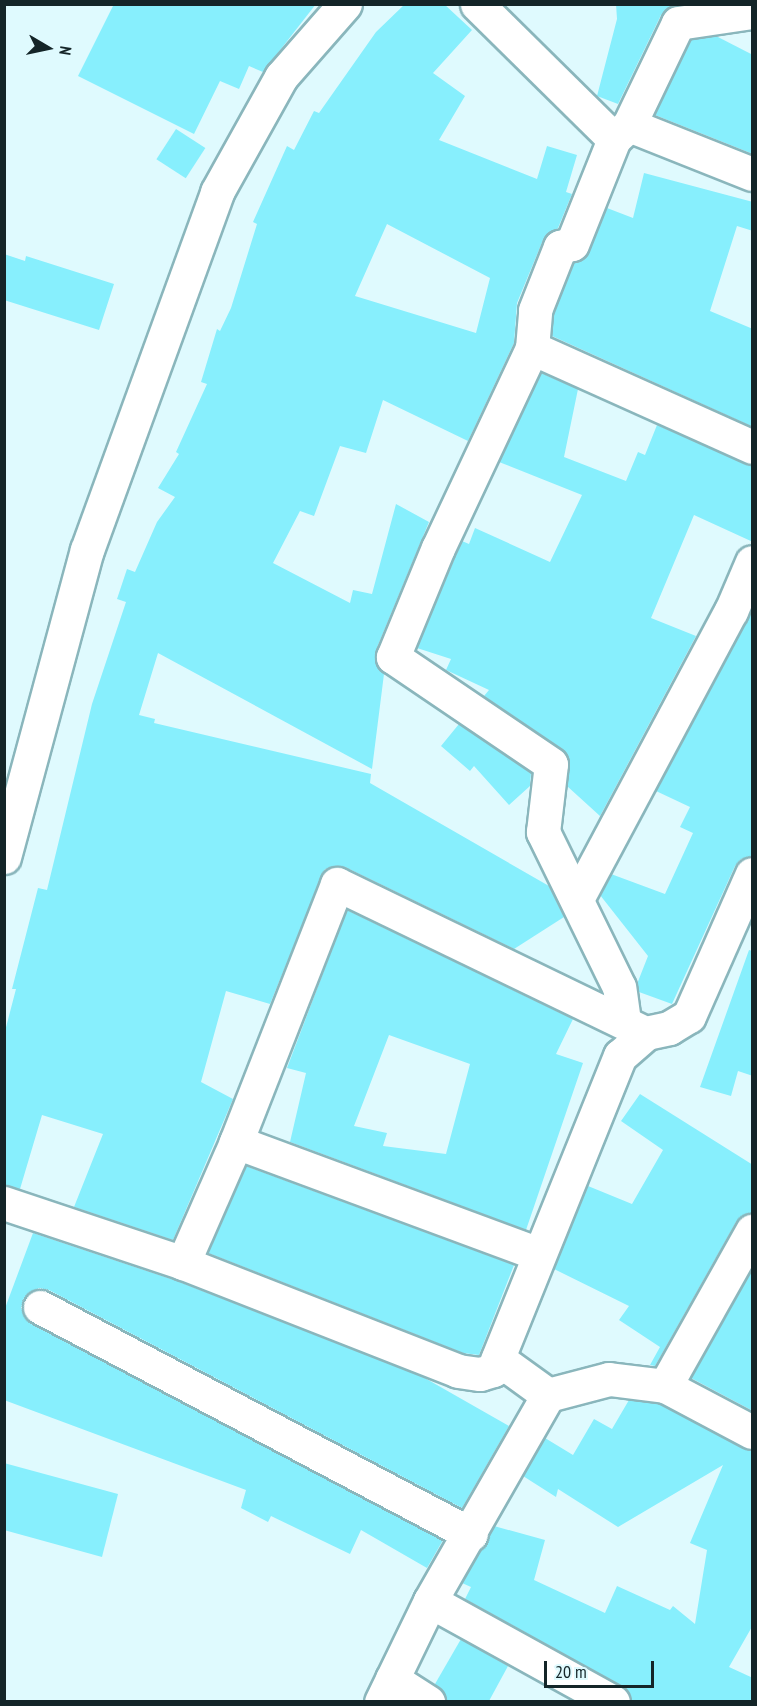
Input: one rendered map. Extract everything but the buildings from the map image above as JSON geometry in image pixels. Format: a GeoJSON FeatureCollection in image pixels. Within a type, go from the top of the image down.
{"type":"FeatureCollection","features":[{"type":"Feature","properties":{"kind":"street"},"geometry":{"type":"LineString","coordinates":[[4,857],[10,824],[87,550],[217,192],[281,77],[345,4]]}},
{"type":"Feature","properties":{"kind":"street"},"geometry":{"type":"LineString","coordinates":[[477,4],[621,132],[753,174]]}},
{"type":"Feature","properties":{"kind":"street"},"geometry":{"type":"LineString","coordinates":[[4,1203],[183,1263],[458,1371],[480,1374],[493,1370],[538,1254],[620,1056],[635,1027],[620,987],[578,897],[543,832],[550,764],[393,657],[438,548],[532,348],[535,310],[560,247],[573,244],[621,132],[678,23],[752,9]]}},
{"type":"Feature","properties":{"kind":"street"},"geometry":{"type":"LineString","coordinates":[[532,348],[753,447]]}},
{"type":"Feature","properties":{"kind":"street"},"geometry":{"type":"LineString","coordinates":[[578,897],[731,611],[753,562]]}},
{"type":"Feature","properties":{"kind":"street"},"geometry":{"type":"LineString","coordinates":[[183,1263],[236,1142],[337,884],[635,1027],[669,1028],[689,1016],[753,874]]}},
{"type":"Feature","properties":{"kind":"street"},"geometry":{"type":"LineString","coordinates":[[236,1142],[538,1254]]}},
{"type":"Feature","properties":{"kind":"street"},"geometry":{"type":"LineString","coordinates":[[665,1386],[753,1231]]}},
{"type":"Feature","properties":{"kind":"street"},"geometry":{"type":"LineString","coordinates":[[40,1307],[471,1534]]}},
{"type":"Feature","properties":{"kind":"street"},"geometry":{"type":"LineString","coordinates":[[498,1359],[548,1395]]}},
{"type":"Feature","properties":{"kind":"street"},"geometry":{"type":"LineString","coordinates":[[428,1701],[386,1690],[430,1601],[471,1534],[548,1395],[609,1379],[665,1386],[753,1432]]}},
{"type":"Feature","properties":{"kind":"street"},"geometry":{"type":"LineString","coordinates":[[430,1601],[613,1701]]}}]}
